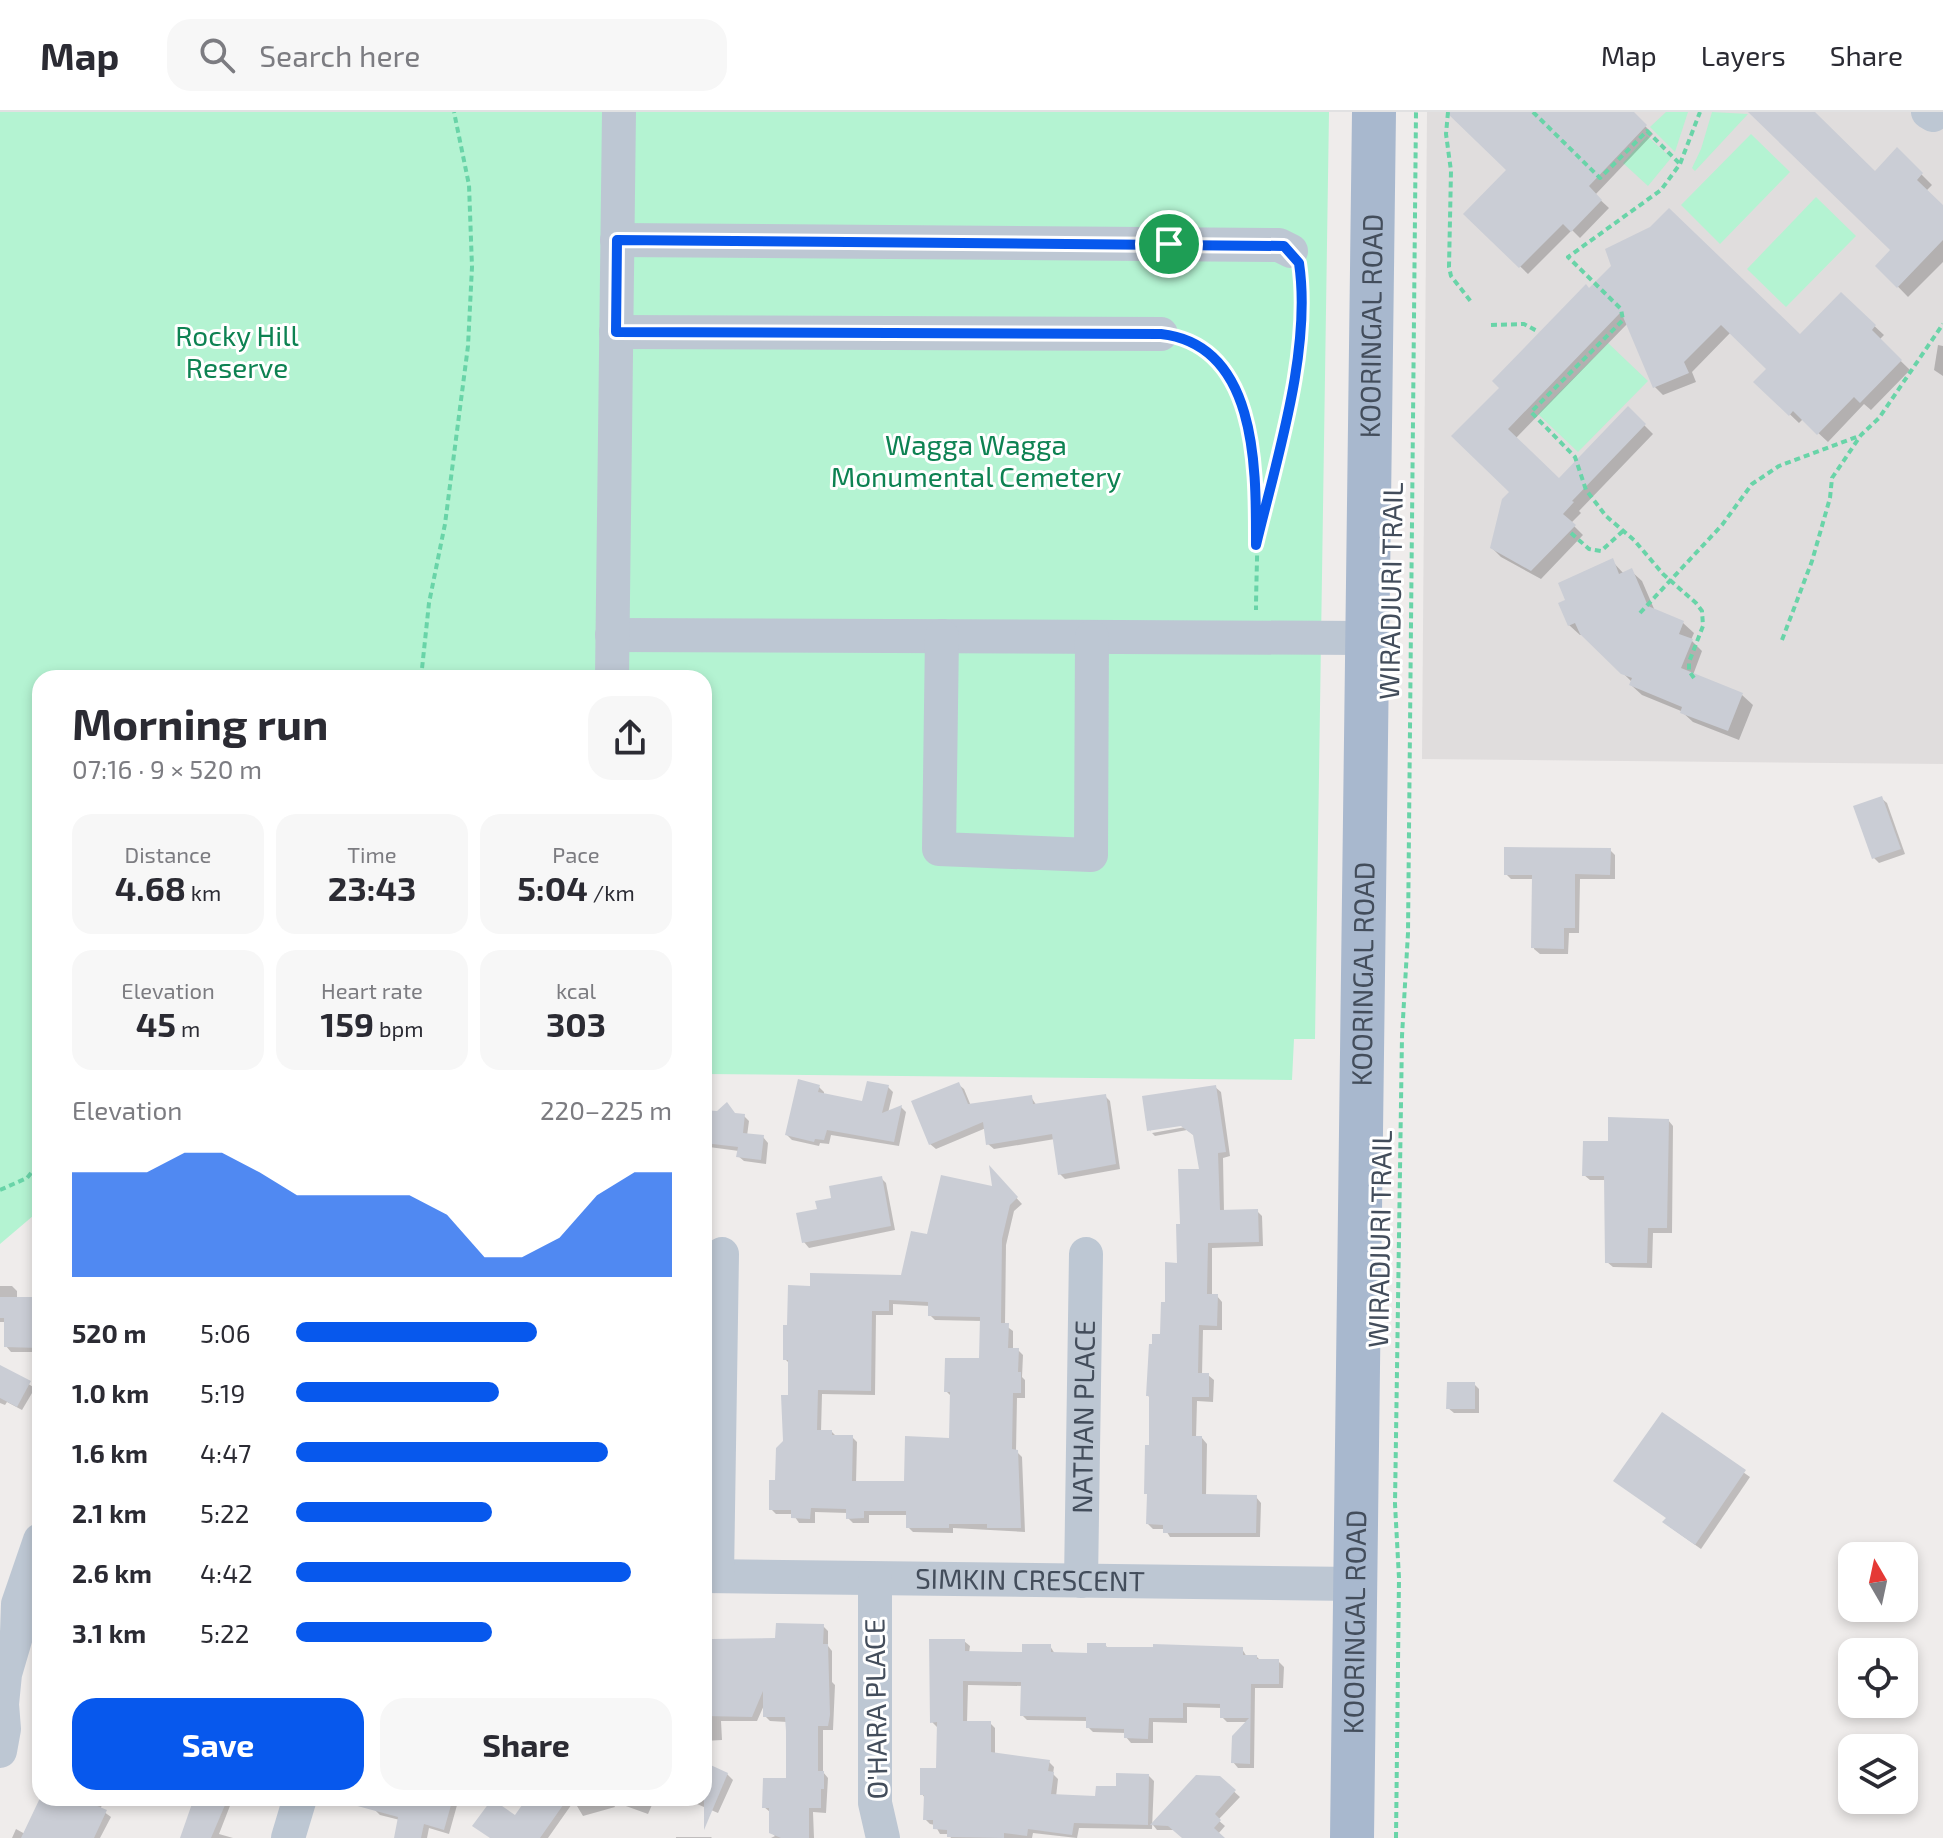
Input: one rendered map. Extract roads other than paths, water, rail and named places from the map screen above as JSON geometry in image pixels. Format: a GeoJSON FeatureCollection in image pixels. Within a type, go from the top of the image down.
{"type":"FeatureCollection","features":[{"type":"Feature","properties":{"kind":"main road","name":"KOORINGAL ROAD"},"geometry":{"type":"LineString","coordinates":[[1352,1838],[1374,112]]}},
{"type":"Feature","properties":{"kind":"street"},"geometry":{"type":"LineString","coordinates":[[612,670],[619,112]]}},
{"type":"Feature","properties":{"kind":"street"},"geometry":{"type":"LineString","coordinates":[[617,240],[1279,245],[1291,251]]}},
{"type":"Feature","properties":{"kind":"street"},"geometry":{"type":"LineString","coordinates":[[616,332],[1161,334]]}},
{"type":"Feature","properties":{"kind":"street"},"geometry":{"type":"LineString","coordinates":[[612,635],[1366,638]]}},
{"type":"Feature","properties":{"kind":"street"},"geometry":{"type":"LineString","coordinates":[[942,636],[939,849],[1091,855],[1092,637]]}},
{"type":"Feature","properties":{"kind":"street"},"geometry":{"type":"LineString","coordinates":[[712,1522],[722,1254]]}},
{"type":"Feature","properties":{"kind":"street","name":"NATHAN PLACE"},"geometry":{"type":"LineString","coordinates":[[1081,1581],[1086,1254]]}},
{"type":"Feature","properties":{"kind":"street"},"geometry":{"type":"LineString","coordinates":[[0,1751],[4,1729],[3,1685],[17,1633],[9,1614],[32,1559]]}},
{"type":"Feature","properties":{"kind":"street","name":"SIMKIN CRESCENT"},"geometry":{"type":"LineString","coordinates":[[712,1576],[1356,1584]]}},
{"type":"Feature","properties":{"kind":"street","name":"O'HARA PLACE"},"geometry":{"type":"LineString","coordinates":[[875,1579],[875,1803],[883,1838]]}},
{"type":"Feature","properties":{"kind":"street"},"geometry":{"type":"LineString","coordinates":[[288,1838],[298,1806]]}},
{"type":"Feature","properties":{"kind":"park label","name":"Rocky Hill Reserve"},"geometry":{"type":"Point","coordinates":[237,352]}},
{"type":"Feature","properties":{"kind":"park label","name":"Wagga Wagga Monumental Cemetery"},"geometry":{"type":"Point","coordinates":[976,461]}}]}
